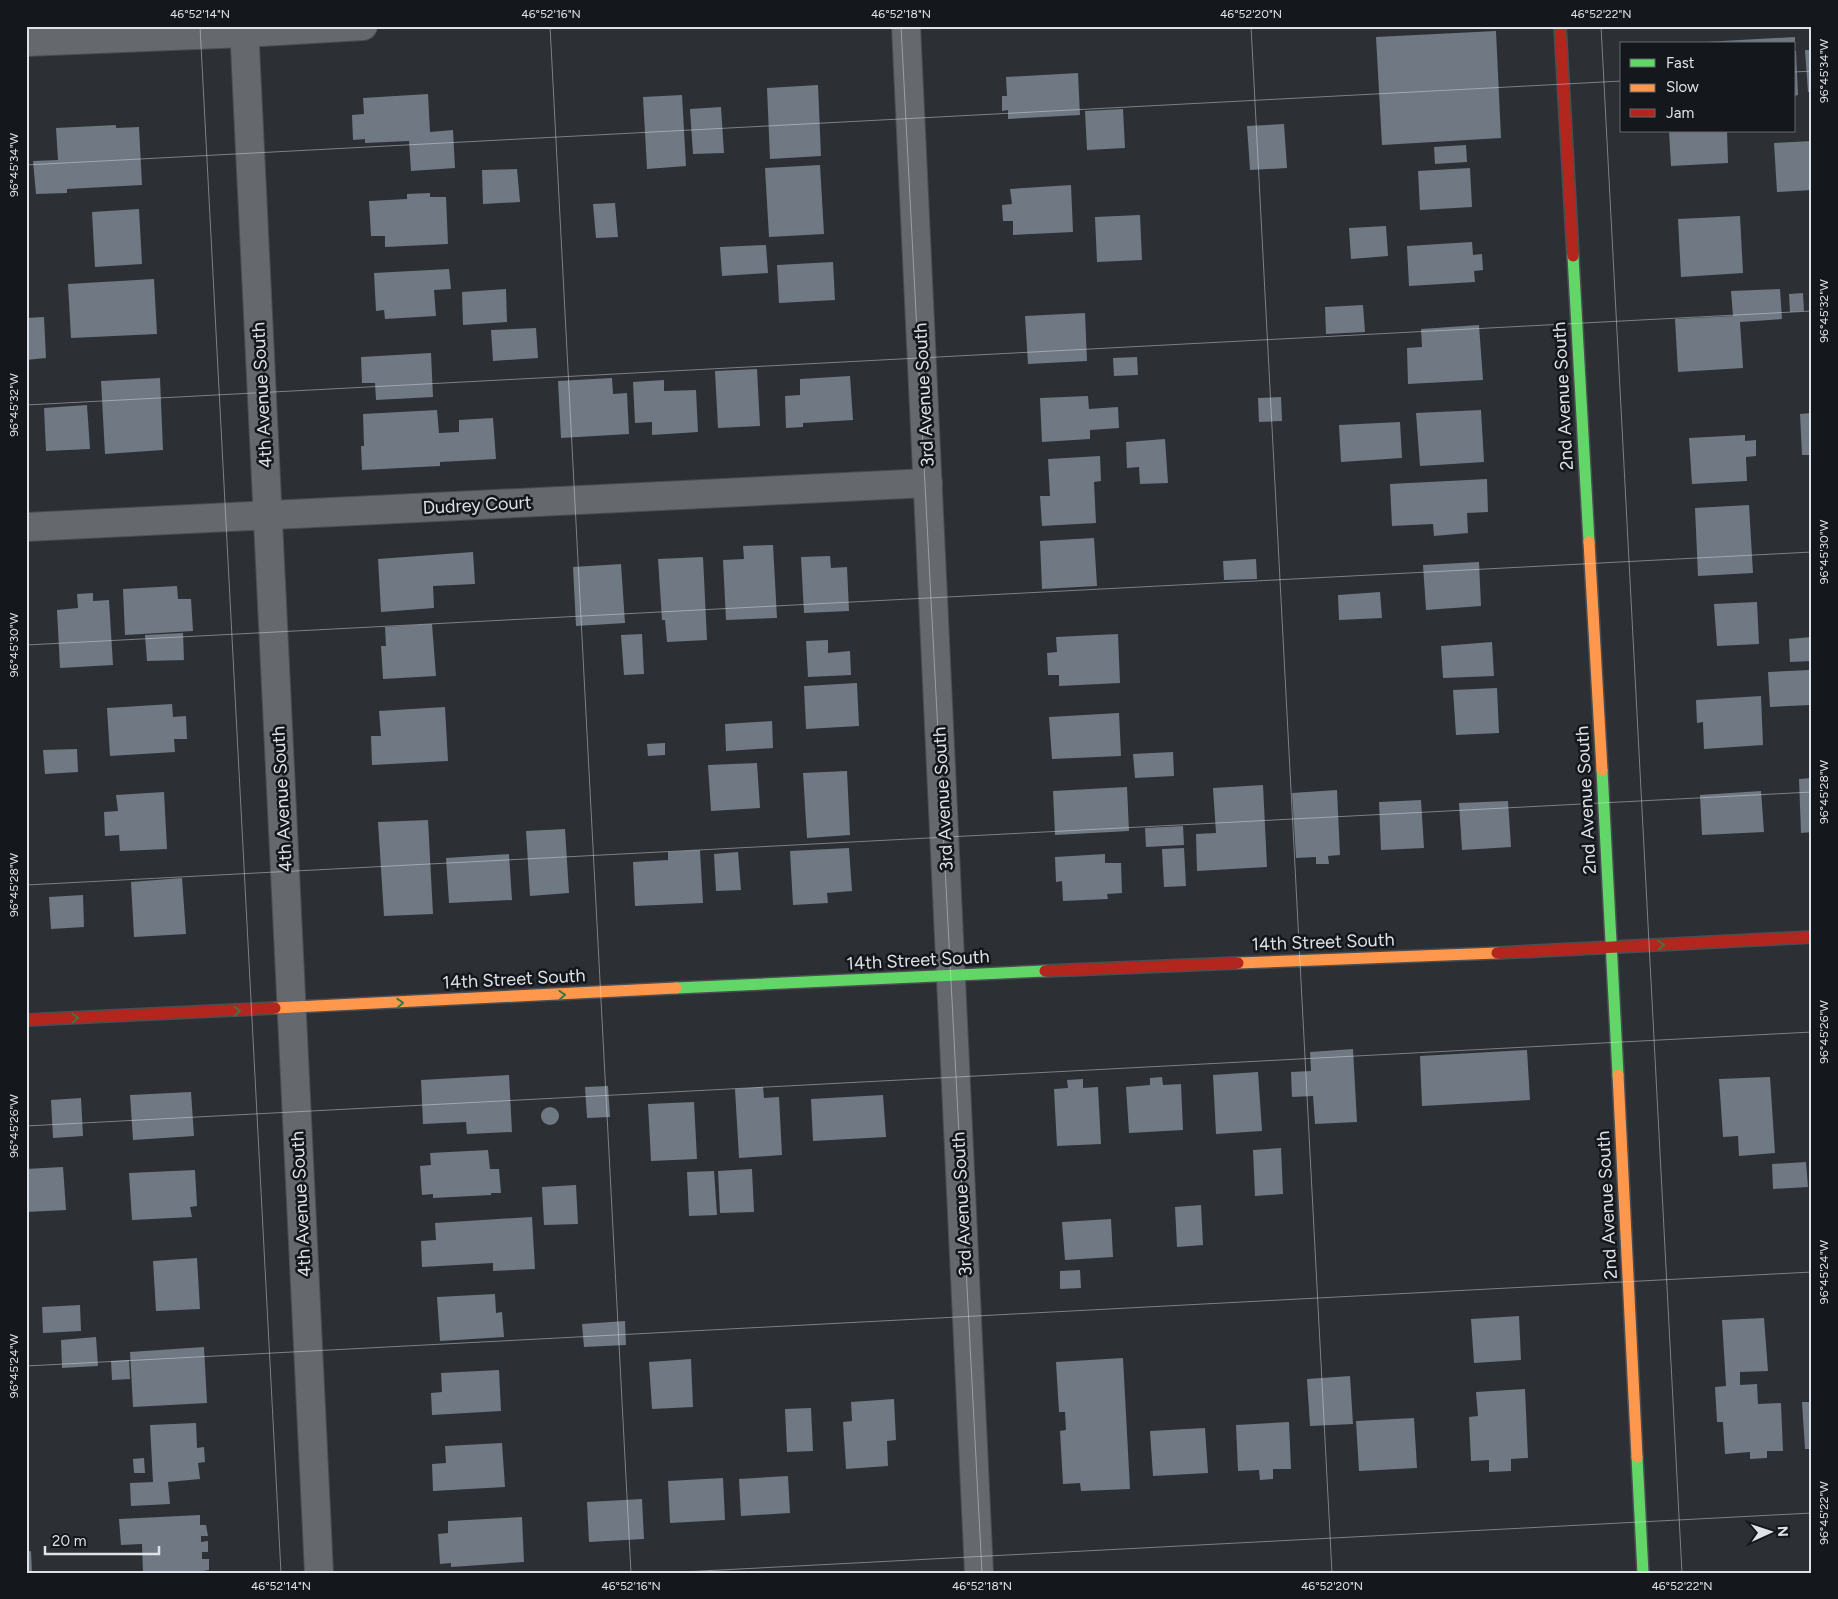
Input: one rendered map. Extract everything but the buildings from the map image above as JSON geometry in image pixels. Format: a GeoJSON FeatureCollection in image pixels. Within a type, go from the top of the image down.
{"type":"FeatureCollection","features":[{"type":"Feature","properties":{"kind":"street"},"geometry":{"type":"LineString","coordinates":[[26,42],[244,30],[363,26]]}},
{"type":"Feature","properties":{"kind":"street","name":"3rd Avenue South"},"geometry":{"type":"LineString","coordinates":[[906,26],[980,1573]]}},
{"type":"Feature","properties":{"kind":"street","name":"2nd Avenue South"},"geometry":{"type":"LineString","coordinates":[[1560,26],[1612,948],[1643,1573]]}},
{"type":"Feature","properties":{"kind":"street","name":"4th Avenue South"},"geometry":{"type":"LineString","coordinates":[[244,30],[319,1573]]}},
{"type":"Feature","properties":{"kind":"street","name":"Dudrey Court"},"geometry":{"type":"LineString","coordinates":[[26,527],[928,483]]}},
{"type":"Feature","properties":{"kind":"street","name":"14th Street South"},"geometry":{"type":"LineString","coordinates":[[26,1020],[951,975],[1812,938]]}},
{"type":"Feature","properties":{"kind":"traffic: fast"},"geometry":{"type":"LineString","coordinates":[[1573,256],[1589,542]]}},
{"type":"Feature","properties":{"kind":"traffic: fast"},"geometry":{"type":"LineString","coordinates":[[1602,770],[1618,1075]]}},
{"type":"Feature","properties":{"kind":"traffic: fast"},"geometry":{"type":"LineString","coordinates":[[676,988],[1045,971]]}},
{"type":"Feature","properties":{"kind":"traffic: fast"},"geometry":{"type":"LineString","coordinates":[[1637,1457],[1643,1573]]}},
{"type":"Feature","properties":{"kind":"traffic: slow"},"geometry":{"type":"LineString","coordinates":[[1589,542],[1602,770]]}},
{"type":"Feature","properties":{"kind":"traffic: slow"},"geometry":{"type":"LineString","coordinates":[[1238,963],[1497,953]]}},
{"type":"Feature","properties":{"kind":"traffic: slow"},"geometry":{"type":"LineString","coordinates":[[275,1008],[676,988]]}},
{"type":"Feature","properties":{"kind":"traffic: slow"},"geometry":{"type":"LineString","coordinates":[[1618,1075],[1637,1457]]}},
{"type":"Feature","properties":{"kind":"traffic: jam"},"geometry":{"type":"LineString","coordinates":[[1560,26],[1573,256]]}},
{"type":"Feature","properties":{"kind":"traffic: jam"},"geometry":{"type":"LineString","coordinates":[[1497,953],[1812,937]]}},
{"type":"Feature","properties":{"kind":"traffic: jam"},"geometry":{"type":"LineString","coordinates":[[1045,971],[1238,963]]}},
{"type":"Feature","properties":{"kind":"traffic: jam"},"geometry":{"type":"LineString","coordinates":[[26,1020],[275,1008]]}}]}
